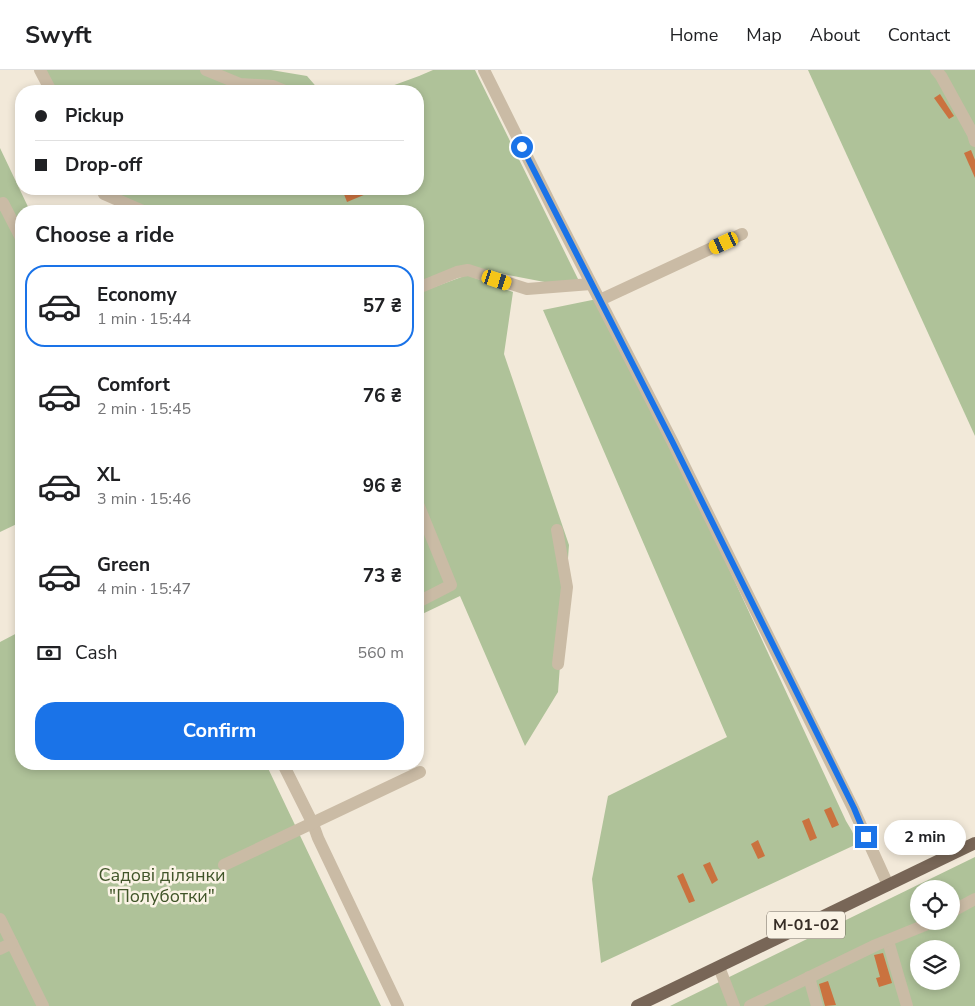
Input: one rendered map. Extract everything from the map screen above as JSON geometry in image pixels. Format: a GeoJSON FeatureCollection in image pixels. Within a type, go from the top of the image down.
{"type":"FeatureCollection","features":[{"type":"Feature","properties":{"kind":"main road","name":"М-01-02"},"geometry":{"type":"LineString","coordinates":[[637,1006],[975,843]]}},
{"type":"Feature","properties":{"kind":"street"},"geometry":{"type":"LineString","coordinates":[[40,70],[48,85]]}},
{"type":"Feature","properties":{"kind":"street"},"geometry":{"type":"LineString","coordinates":[[206,70],[240,84],[256,85]]}},
{"type":"Feature","properties":{"kind":"street"},"geometry":{"type":"LineString","coordinates":[[484,70],[672,441],[854,808],[888,885]]}},
{"type":"Feature","properties":{"kind":"street"},"geometry":{"type":"LineString","coordinates":[[936,70],[974,136]]}},
{"type":"Feature","properties":{"kind":"street"},"geometry":{"type":"LineString","coordinates":[[106,195],[129,205]]}},
{"type":"Feature","properties":{"kind":"street"},"geometry":{"type":"LineString","coordinates":[[0,205],[4,203],[15,226]]}},
{"type":"Feature","properties":{"kind":"street"},"geometry":{"type":"LineString","coordinates":[[600,300],[742,234]]}},
{"type":"Feature","properties":{"kind":"street"},"geometry":{"type":"LineString","coordinates":[[424,286],[457,272],[468,270],[526,289],[591,284]]}},
{"type":"Feature","properties":{"kind":"street"},"geometry":{"type":"LineString","coordinates":[[424,519],[451,585],[424,599]]}},
{"type":"Feature","properties":{"kind":"street"},"geometry":{"type":"LineString","coordinates":[[557,530],[567,587],[558,664]]}},
{"type":"Feature","properties":{"kind":"street"},"geometry":{"type":"LineString","coordinates":[[286,770],[398,1006]]}},
{"type":"Feature","properties":{"kind":"street"},"geometry":{"type":"LineString","coordinates":[[224,865],[420,772]]}},
{"type":"Feature","properties":{"kind":"street"},"geometry":{"type":"LineString","coordinates":[[960,907],[975,899]]}},
{"type":"Feature","properties":{"kind":"street"},"geometry":{"type":"LineString","coordinates":[[0,919],[43,1006]]}},
{"type":"Feature","properties":{"kind":"street"},"geometry":{"type":"LineString","coordinates":[[750,1006],[914,930]]}},
{"type":"Feature","properties":{"kind":"street"},"geometry":{"type":"LineString","coordinates":[[888,941],[907,1006]]}},
{"type":"Feature","properties":{"kind":"street"},"geometry":{"type":"LineString","coordinates":[[0,949],[12,943]]}},
{"type":"Feature","properties":{"kind":"street"},"geometry":{"type":"LineString","coordinates":[[719,966],[734,1006]]}},
{"type":"Feature","properties":{"kind":"street"},"geometry":{"type":"LineString","coordinates":[[809,978],[817,1006]]}},
{"type":"Feature","properties":{"kind":"green space"},"geometry":{"type":"Polygon","coordinates":[[[42,70],[271,70],[307,76],[315,85],[50,85],[42,70]]]}},
{"type":"Feature","properties":{"kind":"green space"},"geometry":{"type":"Polygon","coordinates":[[[433,70],[475,70],[579,281],[555,284],[467,267],[424,283],[424,205],[117,205],[112,197],[116,195],[424,195],[424,85],[394,85],[433,70]]]}},
{"type":"Feature","properties":{"kind":"green space"},"geometry":{"type":"Polygon","coordinates":[[[808,70],[975,70],[975,436],[808,70]]]}},
{"type":"Feature","properties":{"kind":"green space"},"geometry":{"type":"Polygon","coordinates":[[[0,148],[15,180],[15,195],[22,195],[27,205],[15,205],[15,525],[0,532],[0,148]]]}},
{"type":"Feature","properties":{"kind":"green space"},"geometry":{"type":"Polygon","coordinates":[[[467,275],[513,292],[504,354],[569,545],[558,692],[525,746],[460,596],[424,613],[424,291],[467,275]]]}},
{"type":"Feature","properties":{"kind":"green space"},"geometry":{"type":"Polygon","coordinates":[[[597,299],[660,420],[857,844],[601,963],[592,879],[608,796],[727,737],[543,310],[597,299]]]}},
{"type":"Feature","properties":{"kind":"green space","name":"Садові ділянки \"Полуботки\""},"geometry":{"type":"Polygon","coordinates":[[[15,634],[15,770],[269,770],[381,1006],[0,1006],[0,642],[15,634]]]}},
{"type":"Feature","properties":{"kind":"green space"},"geometry":{"type":"Polygon","coordinates":[[[975,857],[975,1006],[670,1006],[910,889],[910,930],[960,930],[960,880],[928,880],[975,857]]]}},
{"type":"Feature","properties":{"kind":"building"},"geometry":{"type":"Polygon","coordinates":[[[940,94],[954,116],[949,119],[934,98],[940,94]]]}},
{"type":"Feature","properties":{"kind":"building"},"geometry":{"type":"Polygon","coordinates":[[[971,150],[975,160],[975,178],[964,153],[971,150]]]}},
{"type":"Feature","properties":{"kind":"building"},"geometry":{"type":"Polygon","coordinates":[[[344,195],[364,195],[347,202],[344,195]]]}},
{"type":"Feature","properties":{"kind":"building"},"geometry":{"type":"Polygon","coordinates":[[[831,807],[839,825],[832,828],[824,810],[831,807]]]}},
{"type":"Feature","properties":{"kind":"building"},"geometry":{"type":"Polygon","coordinates":[[[809,818],[817,838],[810,841],[802,821],[809,818]]]}},
{"type":"Feature","properties":{"kind":"building"},"geometry":{"type":"Polygon","coordinates":[[[758,840],[765,856],[758,859],[751,844],[758,840]]]}},
{"type":"Feature","properties":{"kind":"building"},"geometry":{"type":"Polygon","coordinates":[[[710,862],[718,880],[712,884],[703,865],[710,862]]]}},
{"type":"Feature","properties":{"kind":"building"},"geometry":{"type":"Polygon","coordinates":[[[683,873],[695,901],[689,903],[677,876],[683,873]]]}},
{"type":"Feature","properties":{"kind":"building"},"geometry":{"type":"Polygon","coordinates":[[[883,953],[892,983],[879,987],[876,978],[880,977],[874,955],[883,953]]]}},
{"type":"Feature","properties":{"kind":"building"},"geometry":{"type":"Polygon","coordinates":[[[828,981],[836,1005],[825,1006],[819,984],[828,981]]]}},
{"type":"Feature","properties":{"kind":"route"},"geometry":{"type":"LineString","coordinates":[[522,147],[672,441],[854,808],[866,837]]}}]}
